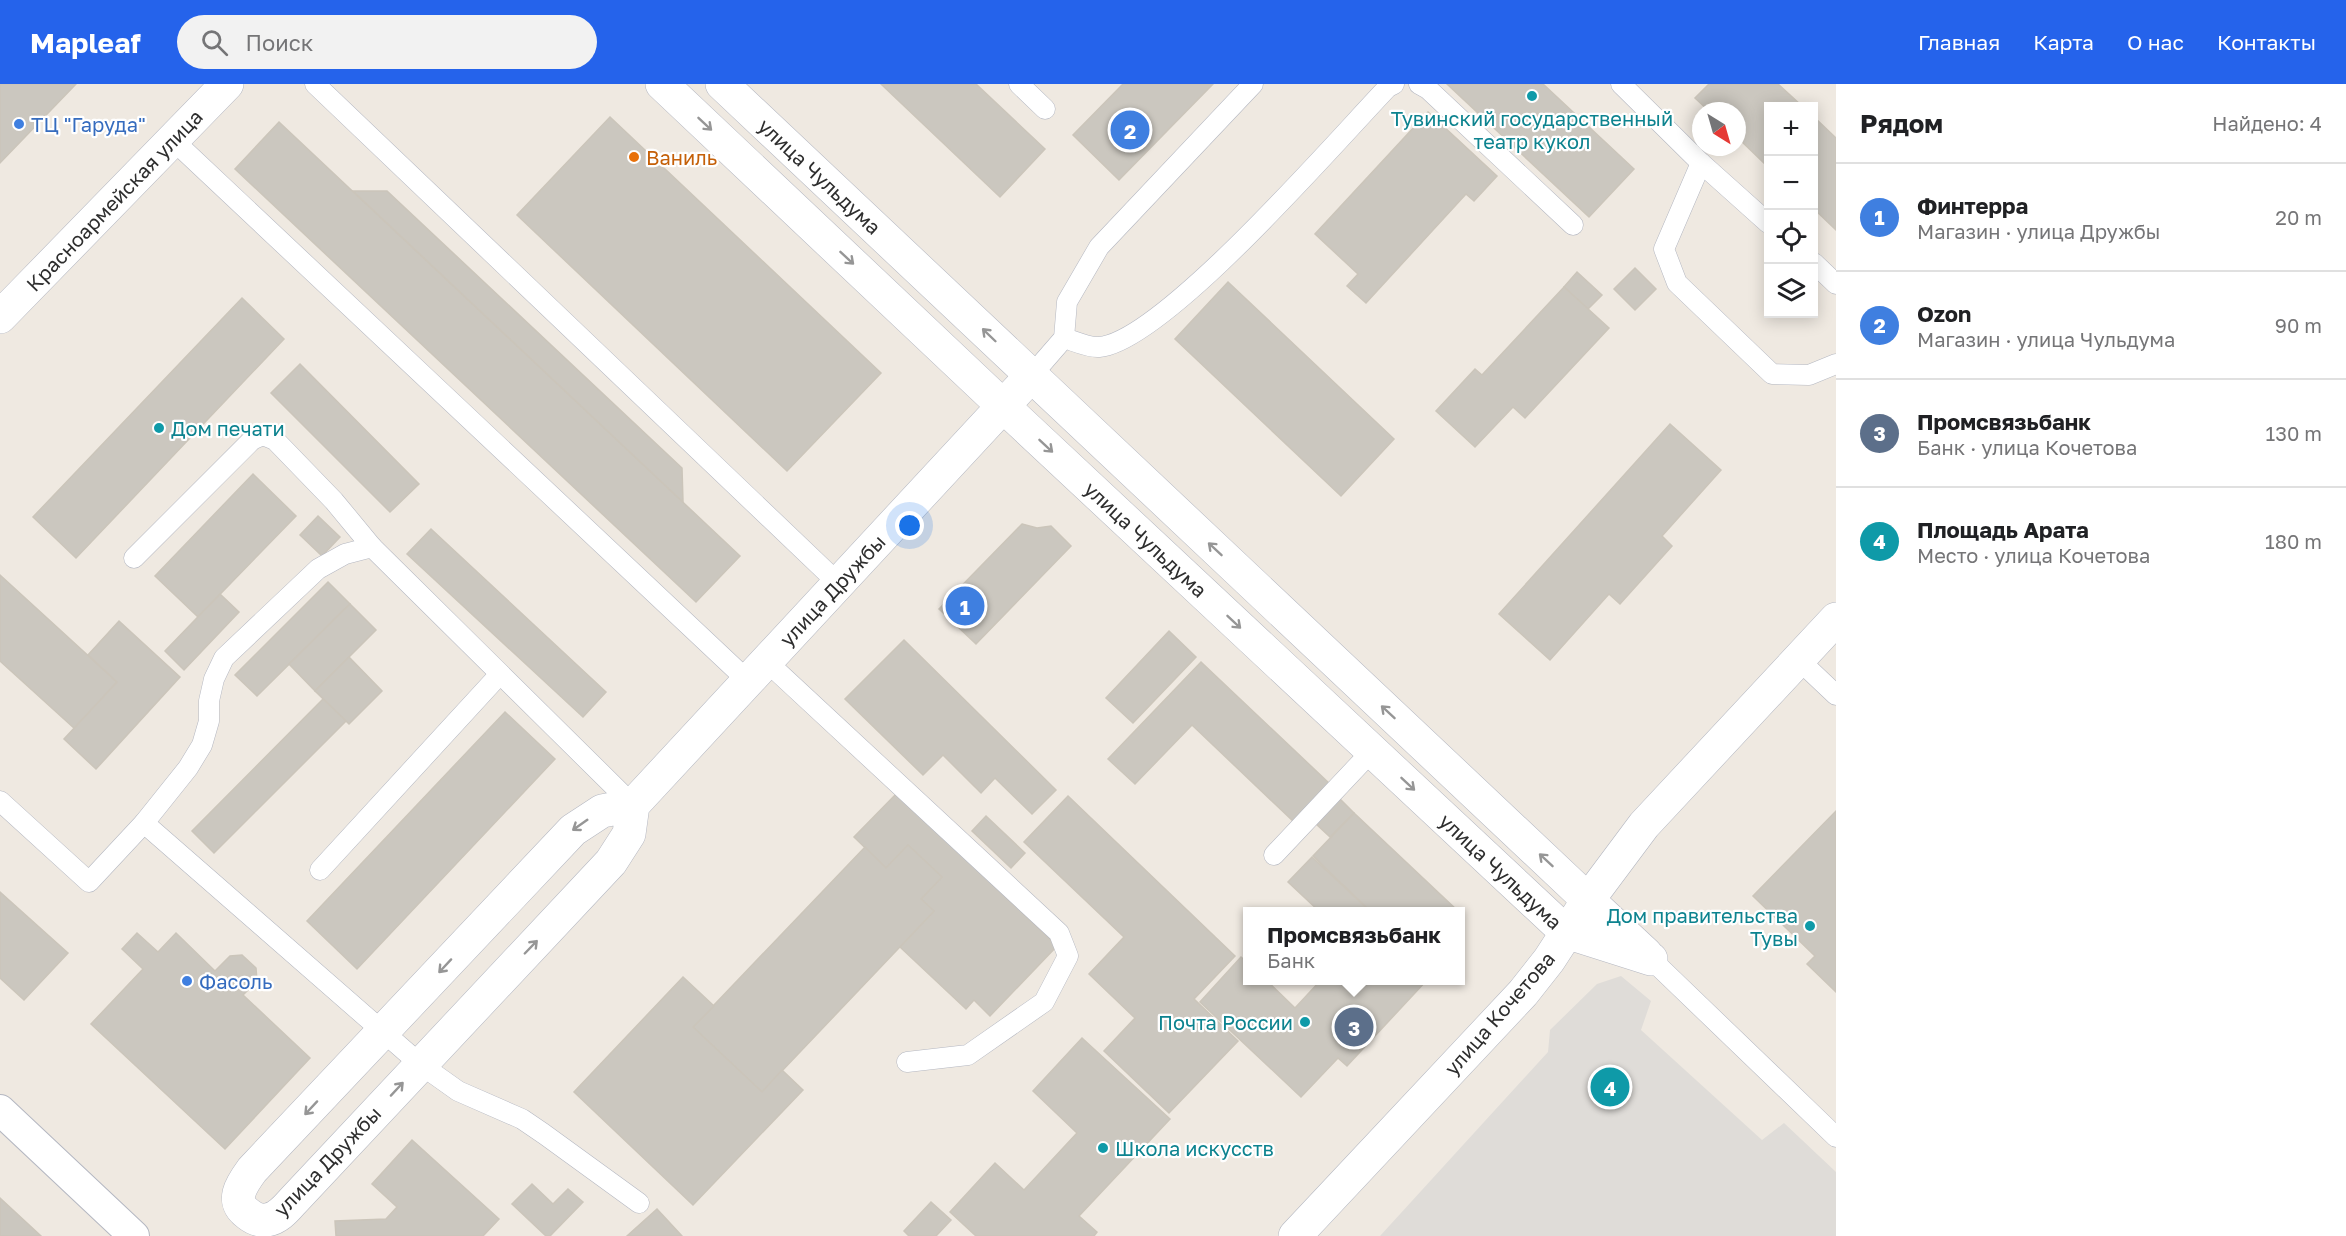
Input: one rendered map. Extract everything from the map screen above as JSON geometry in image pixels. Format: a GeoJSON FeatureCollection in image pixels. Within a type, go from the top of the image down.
{"type":"FeatureCollection","features":[{"type":"Feature","properties":{"kind":"main road","name":"Красноармейская улица"},"geometry":{"type":"LineString","coordinates":[[0,316],[227,84]]}},
{"type":"Feature","properties":{"kind":"main road","name":"улица Чульдума"},"geometry":{"type":"LineString","coordinates":[[662,84],[1566,932],[1651,959]]}},
{"type":"Feature","properties":{"kind":"main road","name":"улица Чульдума"},"geometry":{"type":"LineString","coordinates":[[722,84],[1651,959]]}},
{"type":"Feature","properties":{"kind":"main road","name":"улица Дружбы"},"geometry":{"type":"LineString","coordinates":[[633,805],[602,811],[573,830],[252,1170],[239,1191],[238,1198],[242,1209],[259,1220],[279,1215],[611,862],[629,834],[633,805],[1031,376]]}},
{"type":"Feature","properties":{"kind":"main road","name":"улица Кочетова"},"geometry":{"type":"LineString","coordinates":[[1295,1236],[1523,993],[1549,960],[1588,900],[1644,825],[1836,619]]}},
{"type":"Feature","properties":{"kind":"street"},"geometry":{"type":"LineString","coordinates":[[0,1110],[134,1236]]}},
{"type":"Feature","properties":{"kind":"lane"},"geometry":{"type":"LineString","coordinates":[[315,84],[838,584]]}},
{"type":"Feature","properties":{"kind":"lane"},"geometry":{"type":"LineString","coordinates":[[1019,84],[1045,109]]}},
{"type":"Feature","properties":{"kind":"lane"},"geometry":{"type":"LineString","coordinates":[[1031,376],[1064,338],[1067,302],[1099,247],[1253,84]]}},
{"type":"Feature","properties":{"kind":"lane"},"geometry":{"type":"LineString","coordinates":[[1064,338],[1098,347],[1121,340],[1166,312],[1251,233],[1388,87],[1394,84]]}},
{"type":"Feature","properties":{"kind":"lane"},"geometry":{"type":"LineString","coordinates":[[1419,84],[1428,88],[1573,225]]}},
{"type":"Feature","properties":{"kind":"lane"},"geometry":{"type":"LineString","coordinates":[[1621,84],[1701,163],[1764,219]]}},
{"type":"Feature","properties":{"kind":"lane"},"geometry":{"type":"LineString","coordinates":[[173,140],[757,671],[1059,933],[1068,956],[1044,1002],[968,1056],[907,1062]]}},
{"type":"Feature","properties":{"kind":"lane"},"geometry":{"type":"LineString","coordinates":[[1701,163],[1664,249],[1677,284],[1773,374],[1809,375],[1836,364]]}},
{"type":"Feature","properties":{"kind":"lane"},"geometry":{"type":"LineString","coordinates":[[1815,264],[1836,284]]}},
{"type":"Feature","properties":{"kind":"lane"},"geometry":{"type":"LineString","coordinates":[[134,558],[252,440],[263,435],[275,440],[333,501],[372,547],[633,805]]}},
{"type":"Feature","properties":{"kind":"lane"},"geometry":{"type":"LineString","coordinates":[[0,801],[89,882],[144,823],[188,768],[202,745],[209,721],[209,701],[214,679],[224,658],[318,569],[345,555],[372,547]]}},
{"type":"Feature","properties":{"kind":"lane"},"geometry":{"type":"LineString","coordinates":[[1798,660],[1836,695]]}},
{"type":"Feature","properties":{"kind":"lane"},"geometry":{"type":"LineString","coordinates":[[320,870],[500,674]]}},
{"type":"Feature","properties":{"kind":"lane"},"geometry":{"type":"LineString","coordinates":[[1274,855],[1372,751]]}},
{"type":"Feature","properties":{"kind":"lane"},"geometry":{"type":"LineString","coordinates":[[144,823],[420,1064],[458,1091],[494,1106],[537,1129],[639,1203]]}},
{"type":"Feature","properties":{"kind":"lane","name":"улица Чульдума"},"geometry":{"type":"LineString","coordinates":[[1651,959],[1836,1137]]}},
{"type":"Feature","properties":{"kind":"shaded area"},"geometry":{"type":"Polygon","coordinates":[[[1621,976],[1651,1001],[1641,1030],[1762,1140],[1784,1123],[1836,1172],[1836,1236],[1380,1236],[1548,1052],[1550,1030],[1597,984],[1621,976]]]}},
{"type":"Feature","properties":{"kind":"building","name":"ТЦ \"Гаруда\""},"geometry":{"type":"Polygon","coordinates":[[[0,84],[76,84],[0,163],[0,84]]]}},
{"type":"Feature","properties":{"kind":"building"},"geometry":{"type":"Polygon","coordinates":[[[881,84],[976,84],[1045,149],[1000,197],[881,84]]]}},
{"type":"Feature","properties":{"kind":"building"},"geometry":{"type":"Polygon","coordinates":[[[1123,84],[1213,84],[1119,180],[1073,135],[1123,84]]]}},
{"type":"Feature","properties":{"kind":"building"},"geometry":{"type":"Polygon","coordinates":[[[1447,84],[1543,84],[1634,169],[1589,217],[1447,84]]]}},
{"type":"Feature","properties":{"kind":"building"},"geometry":{"type":"Polygon","coordinates":[[[1709,84],[1778,84],[1798,102],[1764,102],[1764,163],[1746,146],[1746,102],[1699,102],[1695,98],[1709,84]]]}},
{"type":"Feature","properties":{"kind":"building"},"geometry":{"type":"Polygon","coordinates":[[[1428,112],[1497,176],[1474,201],[1466,194],[1366,303],[1347,286],[1358,274],[1315,234],[1428,112]]]}},
{"type":"Feature","properties":{"kind":"building"},"geometry":{"type":"Polygon","coordinates":[[[610,117],[881,373],[787,471],[517,215],[610,117]]]}},
{"type":"Feature","properties":{"kind":"building"},"geometry":{"type":"Polygon","coordinates":[[[1818,121],[1836,138],[1836,230],[1818,213],[1818,121]]]}},
{"type":"Feature","properties":{"kind":"building"},"geometry":{"type":"Polygon","coordinates":[[[279,122],[740,556],[696,602],[235,169],[279,122]]]}},
{"type":"Feature","properties":{"kind":"building"},"geometry":{"type":"Polygon","coordinates":[[[353,191],[387,191],[682,468],[683,502],[353,191]]]}},
{"type":"Feature","properties":{"kind":"building"},"geometry":{"type":"Polygon","coordinates":[[[1635,268],[1656,289],[1635,310],[1614,289],[1635,268]]]}},
{"type":"Feature","properties":{"kind":"building"},"geometry":{"type":"Polygon","coordinates":[[[1577,272],[1602,295],[1588,309],[1564,287],[1577,272]]]}},
{"type":"Feature","properties":{"kind":"building"},"geometry":{"type":"Polygon","coordinates":[[[1228,282],[1394,439],[1341,496],[1175,339],[1228,282]]]}},
{"type":"Feature","properties":{"kind":"building"},"geometry":{"type":"Polygon","coordinates":[[[1564,287],[1609,328],[1525,418],[1513,407],[1475,447],[1436,411],[1475,369],[1482,375],[1564,287]]]}},
{"type":"Feature","properties":{"kind":"building","name":"Дом печати"},"geometry":{"type":"Polygon","coordinates":[[[242,298],[284,339],[76,558],[33,517],[242,298]]]}},
{"type":"Feature","properties":{"kind":"building"},"geometry":{"type":"Polygon","coordinates":[[[300,364],[419,484],[390,512],[271,393],[300,364]]]}},
{"type":"Feature","properties":{"kind":"building"},"geometry":{"type":"Polygon","coordinates":[[[1670,424],[1721,470],[1662,536],[1672,546],[1620,604],[1609,594],[1550,660],[1499,614],[1670,424]]]}},
{"type":"Feature","properties":{"kind":"building"},"geometry":{"type":"Polygon","coordinates":[[[253,474],[296,516],[198,617],[155,576],[253,474]]]}},
{"type":"Feature","properties":{"kind":"building"},"geometry":{"type":"Polygon","coordinates":[[[318,516],[340,537],[322,556],[300,535],[318,516]]]}},
{"type":"Feature","properties":{"kind":"building"},"geometry":{"type":"Polygon","coordinates":[[[1022,524],[1037,528],[1051,526],[1071,546],[976,644],[939,609],[1022,524]]]}},
{"type":"Feature","properties":{"kind":"building"},"geometry":{"type":"Polygon","coordinates":[[[431,529],[606,692],[583,717],[407,554],[431,529]]]}},
{"type":"Feature","properties":{"kind":"building"},"geometry":{"type":"Polygon","coordinates":[[[0,575],[117,682],[75,729],[0,661],[0,575]]]}},
{"type":"Feature","properties":{"kind":"building"},"geometry":{"type":"Polygon","coordinates":[[[328,582],[350,604],[257,696],[235,675],[328,582]]]}},
{"type":"Feature","properties":{"kind":"building"},"geometry":{"type":"Polygon","coordinates":[[[220,594],[239,612],[184,670],[165,651],[220,594]]]}},
{"type":"Feature","properties":{"kind":"building"},"geometry":{"type":"Polygon","coordinates":[[[350,604],[376,630],[315,691],[289,664],[350,604]]]}},
{"type":"Feature","properties":{"kind":"building"},"geometry":{"type":"Polygon","coordinates":[[[119,621],[180,677],[96,769],[64,739],[117,682],[88,655],[119,621]]]}},
{"type":"Feature","properties":{"kind":"building"},"geometry":{"type":"Polygon","coordinates":[[[1169,631],[1196,657],[1133,723],[1106,698],[1169,631]]]}},
{"type":"Feature","properties":{"kind":"building"},"geometry":{"type":"Polygon","coordinates":[[[904,640],[1056,790],[1032,814],[995,778],[981,793],[943,755],[923,775],[845,699],[904,640]]]}},
{"type":"Feature","properties":{"kind":"building"},"geometry":{"type":"Polygon","coordinates":[[[349,657],[382,691],[349,724],[315,691],[349,657]]]}},
{"type":"Feature","properties":{"kind":"building"},"geometry":{"type":"Polygon","coordinates":[[[1201,662],[1331,785],[1295,823],[1192,725],[1135,784],[1108,759],[1201,662]]]}},
{"type":"Feature","properties":{"kind":"building"},"geometry":{"type":"Polygon","coordinates":[[[323,699],[346,721],[214,853],[192,831],[323,699]]]}},
{"type":"Feature","properties":{"kind":"building"},"geometry":{"type":"Polygon","coordinates":[[[505,712],[555,759],[357,969],[307,921],[505,712]]]}},
{"type":"Feature","properties":{"kind":"building"},"geometry":{"type":"Polygon","coordinates":[[[897,793],[1057,946],[990,1016],[974,1000],[966,1009],[900,947],[934,911],[921,899],[942,877],[908,845],[886,868],[854,837],[897,793]]]}},
{"type":"Feature","properties":{"kind":"building"},"geometry":{"type":"Polygon","coordinates":[[[1068,796],[1235,956],[1194,999],[1238,1041],[1169,1113],[1104,1051],[1135,1018],[1089,974],[1124,937],[1024,842],[1068,796]]]}},
{"type":"Feature","properties":{"kind":"building"},"geometry":{"type":"Polygon","coordinates":[[[1339,798],[1354,813],[1330,837],[1315,823],[1339,798]]]}},
{"type":"Feature","properties":{"kind":"building","name":"Дом правительства Тувы"},"geometry":{"type":"Polygon","coordinates":[[[1836,811],[1836,992],[1807,964],[1815,956],[1753,896],[1836,811]]]}},
{"type":"Feature","properties":{"kind":"building"},"geometry":{"type":"Polygon","coordinates":[[[1354,813],[1454,907],[1366,907],[1313,856],[1354,813]]]}},
{"type":"Feature","properties":{"kind":"building"},"geometry":{"type":"Polygon","coordinates":[[[986,816],[1025,853],[1011,868],[972,831],[986,816]]]}},
{"type":"Feature","properties":{"kind":"building"},"geometry":{"type":"Polygon","coordinates":[[[908,845],[942,877],[921,899],[934,911],[762,1092],[693,1027],[865,847],[886,868],[908,845]]]}},
{"type":"Feature","properties":{"kind":"building"},"geometry":{"type":"Polygon","coordinates":[[[1312,857],[1366,907],[1315,907],[1288,882],[1312,857]]]}},
{"type":"Feature","properties":{"kind":"building"},"geometry":{"type":"Polygon","coordinates":[[[0,892],[68,953],[24,1000],[0,978],[0,892]]]}},
{"type":"Feature","properties":{"kind":"building"},"geometry":{"type":"Polygon","coordinates":[[[137,933],[158,952],[176,933],[215,971],[230,956],[242,955],[256,968],[257,981],[243,995],[310,1058],[225,1149],[91,1024],[143,969],[122,949],[137,933]]]}},
{"type":"Feature","properties":{"kind":"building","name":"Почта России"},"geometry":{"type":"Polygon","coordinates":[[[1241,957],[1243,959],[1243,985],[1271,985],[1295,1008],[1316,985],[1422,985],[1347,1066],[1338,1058],[1301,1097],[1200,1002],[1241,957]]]}},
{"type":"Feature","properties":{"kind":"building"},"geometry":{"type":"Polygon","coordinates":[[[683,977],[714,1006],[693,1027],[762,1092],[782,1070],[803,1090],[693,1205],[574,1092],[683,977]]]}},
{"type":"Feature","properties":{"kind":"building","name":"Школа искусств"},"geometry":{"type":"Polygon","coordinates":[[[1082,1038],[1170,1119],[1079,1216],[1097,1232],[1094,1236],[976,1236],[950,1212],[995,1163],[1024,1190],[1077,1133],[1033,1091],[1082,1038]]]}},
{"type":"Feature","properties":{"kind":"building"},"geometry":{"type":"Polygon","coordinates":[[[412,1140],[499,1219],[483,1236],[336,1236],[335,1221],[386,1219],[397,1207],[372,1184],[412,1140]]]}},
{"type":"Feature","properties":{"kind":"building"},"geometry":{"type":"Polygon","coordinates":[[[532,1184],[553,1204],[568,1189],[583,1202],[550,1236],[546,1236],[512,1204],[532,1184]]]}},
{"type":"Feature","properties":{"kind":"building"},"geometry":{"type":"Polygon","coordinates":[[[0,1198],[41,1236],[0,1236],[0,1198]]]}},
{"type":"Feature","properties":{"kind":"building"},"geometry":{"type":"Polygon","coordinates":[[[931,1202],[951,1220],[936,1236],[909,1236],[904,1231],[931,1202]]]}},
{"type":"Feature","properties":{"kind":"building"},"geometry":{"type":"Polygon","coordinates":[[[657,1209],[682,1236],[627,1236],[657,1209]]]}},
{"type":"Feature","properties":{"kind":"place","name":"Тувинский государственный театр кукол"},"geometry":{"type":"Point","coordinates":[1532,96]}},
{"type":"Feature","properties":{"kind":"place","name":"ТЦ \"Гаруда\""},"geometry":{"type":"Point","coordinates":[19,124]}},
{"type":"Feature","properties":{"kind":"place","name":"Ozon"},"geometry":{"type":"Point","coordinates":[1130,130]}},
{"type":"Feature","properties":{"kind":"place","name":"Ваниль"},"geometry":{"type":"Point","coordinates":[634,157]}},
{"type":"Feature","properties":{"kind":"place","name":"Дом печати"},"geometry":{"type":"Point","coordinates":[159,428]}},
{"type":"Feature","properties":{"kind":"place","name":"Финтерра"},"geometry":{"type":"Point","coordinates":[965,606]}},
{"type":"Feature","properties":{"kind":"place","name":"Дом правительства Тувы"},"geometry":{"type":"Point","coordinates":[1810,926]}},
{"type":"Feature","properties":{"kind":"place","name":"Фасоль"},"geometry":{"type":"Point","coordinates":[187,981]}},
{"type":"Feature","properties":{"kind":"place","name":"Почта России"},"geometry":{"type":"Point","coordinates":[1305,1022]}},
{"type":"Feature","properties":{"kind":"place","name":"Промсвязьбанк"},"geometry":{"type":"Point","coordinates":[1354,1027]}},
{"type":"Feature","properties":{"kind":"place","name":"Площадь Арата"},"geometry":{"type":"Point","coordinates":[1610,1087]}},
{"type":"Feature","properties":{"kind":"place","name":"Школа искусств"},"geometry":{"type":"Point","coordinates":[1103,1148]}}]}
